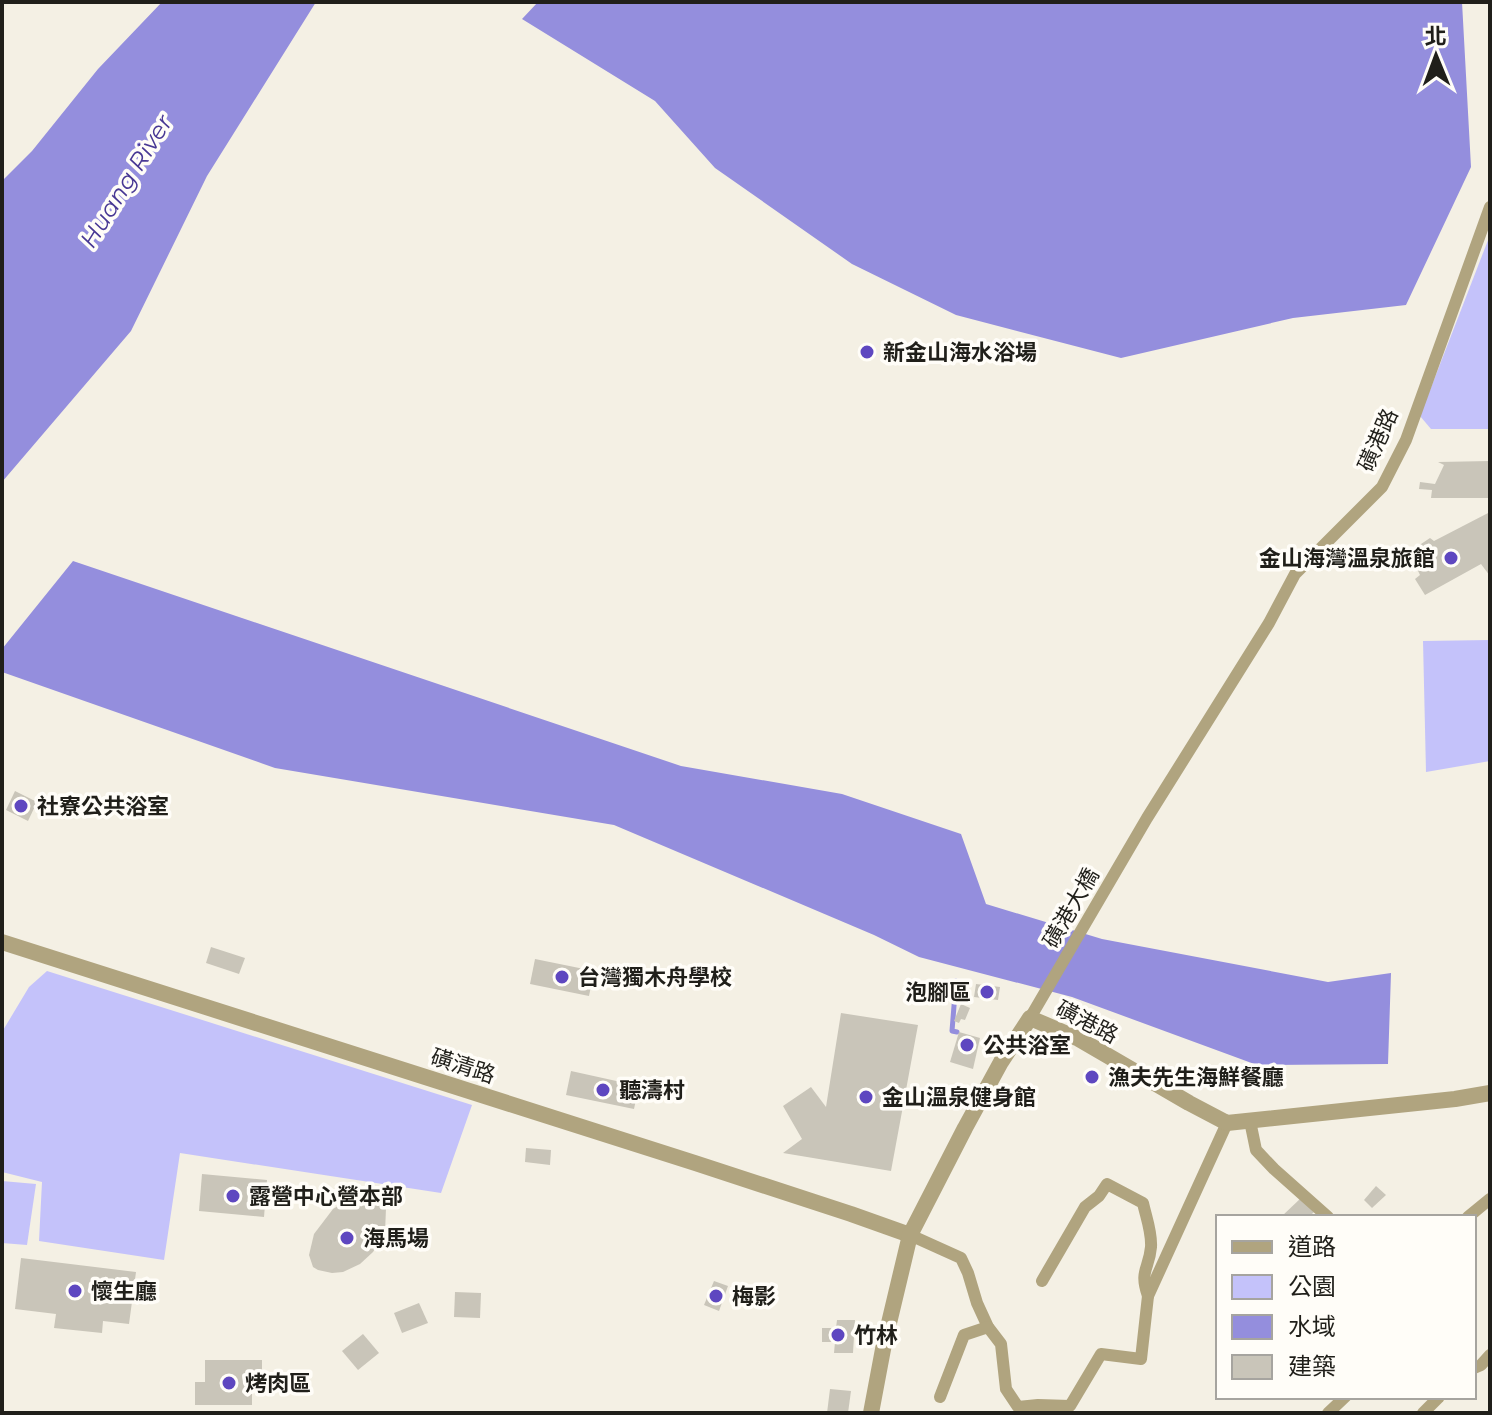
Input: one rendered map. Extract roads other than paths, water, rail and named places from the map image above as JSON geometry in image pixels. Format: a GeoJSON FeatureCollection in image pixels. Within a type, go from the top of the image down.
{"type":"FeatureCollection","features":[{"type":"Feature","properties":{"kind":"street","name":"磺港路"},"geometry":{"type":"LineString","coordinates":[[1147,818],[1269,623],[1295,574],[1382,487],[1406,440],[1490,207]]}},
{"type":"Feature","properties":{"kind":"street","name":"磺港大橋"},"geometry":{"type":"LineString","coordinates":[[1030,1018],[1147,818]]}},
{"type":"Feature","properties":{"kind":"street","name":"磺清路"},"geometry":{"type":"LineString","coordinates":[[2,942],[695,1163],[910,1235]]}},
{"type":"Feature","properties":{"kind":"street","name":"磺港路"},"geometry":{"type":"LineString","coordinates":[[871,1413],[910,1235],[994,1075],[1030,1018],[1079,1039],[1227,1123]]}},
{"type":"Feature","properties":{"kind":"street"},"geometry":{"type":"LineString","coordinates":[[910,1235],[961,1258],[988,1327],[1001,1344],[1006,1389],[1018,1407],[1070,1406],[1101,1354],[1141,1359],[1148,1296],[1227,1123],[1490,1093]]}},
{"type":"Feature","properties":{"kind":"street"},"geometry":{"type":"LineString","coordinates":[[1250,1121],[1256,1150],[1326,1215]]}},
{"type":"Feature","properties":{"kind":"street"},"geometry":{"type":"LineString","coordinates":[[1042,1281],[1085,1207],[1099,1196],[1107,1184],[1143,1203],[1151,1247],[1142,1280],[1148,1296]]}},
{"type":"Feature","properties":{"kind":"street"},"geometry":{"type":"LineString","coordinates":[[1470,1215],[1490,1199]]}},
{"type":"Feature","properties":{"kind":"street"},"geometry":{"type":"LineString","coordinates":[[940,1397],[964,1335],[988,1327]]}},
{"type":"Feature","properties":{"kind":"street"},"geometry":{"type":"LineString","coordinates":[[1328,1413],[1343,1399]]}},
{"type":"Feature","properties":{"kind":"water","name":"Huang River"},"geometry":{"type":"Polygon","coordinates":[[[162,2],[316,2],[207,176],[131,331],[2,482],[2,181],[32,151],[98,69],[162,2]]]}},
{"type":"Feature","properties":{"kind":"water"},"geometry":{"type":"Polygon","coordinates":[[[538,2],[1462,2],[1471,167],[1406,305],[1293,318],[1121,358],[956,315],[852,264],[715,168],[655,101],[522,19],[538,2]]]}},
{"type":"Feature","properties":{"kind":"water"},"geometry":{"type":"Polygon","coordinates":[[[73,561],[681,766],[842,794],[961,834],[986,904],[1102,939],[1328,982],[1391,973],[1388,1064],[1257,1065],[1072,997],[919,957],[614,825],[275,768],[2,672],[2,649],[73,561]]]}},
{"type":"Feature","properties":{"kind":"waterway"},"geometry":{"type":"LineString","coordinates":[[956,981],[952,1031],[957,1032]]}},
{"type":"Feature","properties":{"kind":"place","name":"新金山海水浴場"},"geometry":{"type":"Point","coordinates":[867,352]}},
{"type":"Feature","properties":{"kind":"place","name":"金山海灣溫泉旅館"},"geometry":{"type":"Point","coordinates":[1451,558]}},
{"type":"Feature","properties":{"kind":"place","name":"社寮公共浴室"},"geometry":{"type":"Point","coordinates":[21,806]}},
{"type":"Feature","properties":{"kind":"place","name":"台灣獨木舟學校"},"geometry":{"type":"Point","coordinates":[562,977]}},
{"type":"Feature","properties":{"kind":"place","name":"泡腳區"},"geometry":{"type":"Point","coordinates":[987,992]}},
{"type":"Feature","properties":{"kind":"place","name":"公共浴室"},"geometry":{"type":"Point","coordinates":[967,1045]}},
{"type":"Feature","properties":{"kind":"place","name":"漁夫先生海鮮餐廳"},"geometry":{"type":"Point","coordinates":[1092,1077]}},
{"type":"Feature","properties":{"kind":"place","name":"聽濤村"},"geometry":{"type":"Point","coordinates":[603,1090]}},
{"type":"Feature","properties":{"kind":"place","name":"金山溫泉健身館"},"geometry":{"type":"Point","coordinates":[866,1097]}},
{"type":"Feature","properties":{"kind":"place","name":"露營中心營本部"},"geometry":{"type":"Point","coordinates":[233,1196]}},
{"type":"Feature","properties":{"kind":"place","name":"海馬場"},"geometry":{"type":"Point","coordinates":[347,1238]}},
{"type":"Feature","properties":{"kind":"place","name":"懷生廳"},"geometry":{"type":"Point","coordinates":[75,1291]}},
{"type":"Feature","properties":{"kind":"place","name":"梅影"},"geometry":{"type":"Point","coordinates":[716,1296]}},
{"type":"Feature","properties":{"kind":"place","name":"竹林"},"geometry":{"type":"Point","coordinates":[838,1335]}},
{"type":"Feature","properties":{"kind":"place","name":"烤肉區"},"geometry":{"type":"Point","coordinates":[229,1383]}}]}
